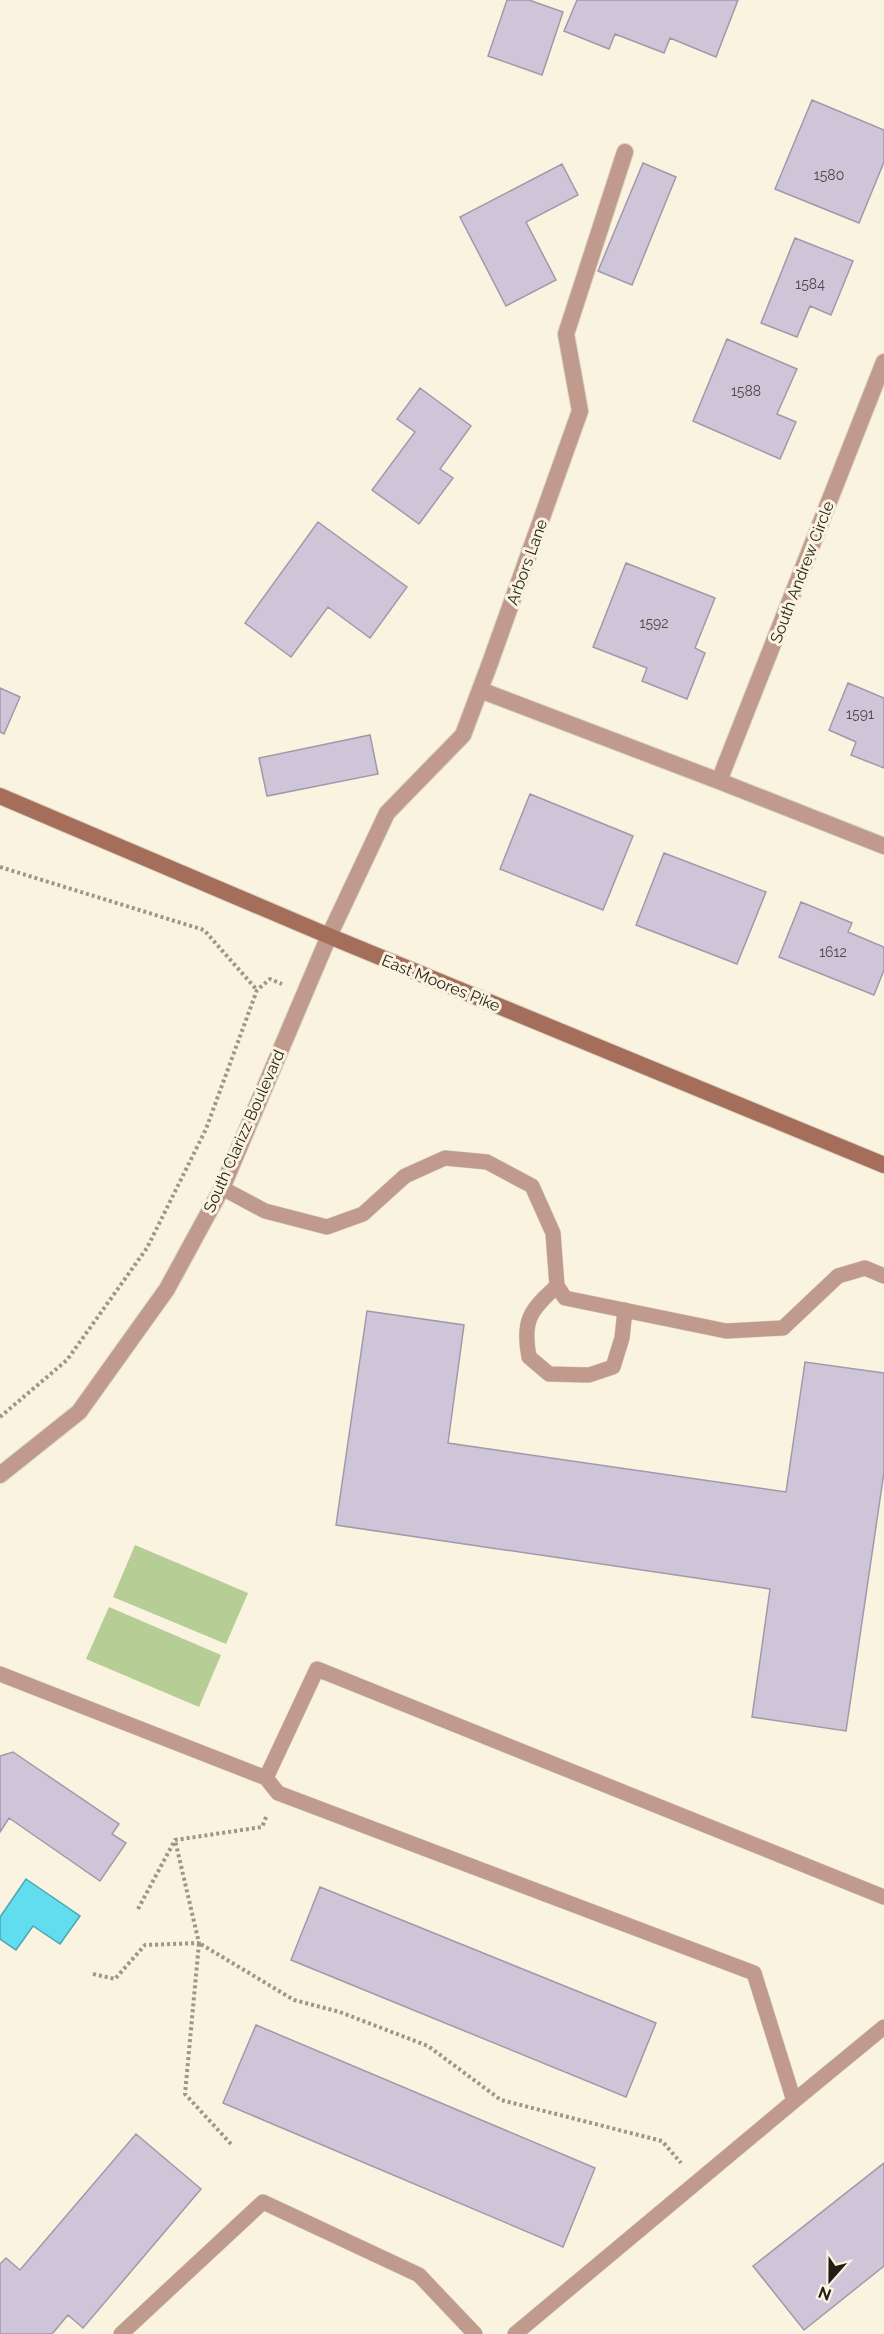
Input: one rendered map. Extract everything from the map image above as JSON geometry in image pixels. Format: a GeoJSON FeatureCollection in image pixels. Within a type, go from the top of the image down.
{"type":"FeatureCollection","features":[{"type":"Feature","properties":{"kind":"main road","name":"East Moores Pike"},"geometry":{"type":"LineString","coordinates":[[0,796],[329,936],[884,1165]]}},
{"type":"Feature","properties":{"kind":"street","name":"Arbors Lane"},"geometry":{"type":"LineString","coordinates":[[329,936],[387,813],[463,735],[480,690],[580,411],[566,334],[625,152]]}},
{"type":"Feature","properties":{"kind":"street","name":"South Andrew Circle"},"geometry":{"type":"LineString","coordinates":[[719,781],[884,362]]}},
{"type":"Feature","properties":{"kind":"street"},"geometry":{"type":"LineString","coordinates":[[480,690],[884,846]]}},
{"type":"Feature","properties":{"kind":"street","name":"South Clarizz Boulevard"},"geometry":{"type":"LineString","coordinates":[[0,1475],[79,1412],[167,1289],[222,1188],[329,936]]}},
{"type":"Feature","properties":{"kind":"lane"},"geometry":{"type":"LineString","coordinates":[[222,1188],[265,1210],[327,1227],[363,1214],[405,1176],[445,1158],[487,1162],[532,1186],[553,1233],[557,1286],[565,1298],[726,1331],[783,1328],[838,1276],[865,1269],[884,1276]]}},
{"type":"Feature","properties":{"kind":"lane"},"geometry":{"type":"LineString","coordinates":[[557,1286],[536,1305],[525,1335],[529,1357],[549,1374],[589,1375],[613,1367],[622,1338],[625,1310]]}},
{"type":"Feature","properties":{"kind":"lane"},"geometry":{"type":"LineString","coordinates":[[266,1778],[318,1669],[884,1897]]}},
{"type":"Feature","properties":{"kind":"lane"},"geometry":{"type":"LineString","coordinates":[[0,1674],[266,1778],[278,1793],[754,1973],[794,2101]]}},
{"type":"Feature","properties":{"kind":"lane"},"geometry":{"type":"LineString","coordinates":[[515,2334],[884,2027]]}},
{"type":"Feature","properties":{"kind":"lane"},"geometry":{"type":"LineString","coordinates":[[121,2334],[263,2202],[419,2275],[475,2334]]}},
{"type":"Feature","properties":{"kind":"path"},"geometry":{"type":"LineString","coordinates":[[0,867],[204,930],[257,990],[206,1129],[147,1248],[67,1360],[0,1417]]}},
{"type":"Feature","properties":{"kind":"path"},"geometry":{"type":"LineString","coordinates":[[174,1840],[262,1827],[278,1793]]}},
{"type":"Feature","properties":{"kind":"path"},"geometry":{"type":"LineString","coordinates":[[138,1909],[174,1840]]}},
{"type":"Feature","properties":{"kind":"path"},"geometry":{"type":"LineString","coordinates":[[174,1840],[199,1943],[184,2094],[231,2144]]}},
{"type":"Feature","properties":{"kind":"path"},"geometry":{"type":"LineString","coordinates":[[93,1974],[115,1979],[145,1945],[199,1943],[294,2000],[340,2012],[428,2046],[501,2100],[662,2142],[698,2182]]}},
{"type":"Feature","properties":{"kind":"green space"},"geometry":{"type":"Polygon","coordinates":[[[135,1545],[248,1593],[226,1644],[113,1597],[135,1545]]]}},
{"type":"Feature","properties":{"kind":"green space"},"geometry":{"type":"Polygon","coordinates":[[[109,1607],[221,1655],[199,1707],[86,1659],[109,1607]]]}},
{"type":"Feature","properties":{"kind":"water"},"geometry":{"type":"Polygon","coordinates":[[[26,1879],[80,1916],[60,1944],[33,1926],[16,1950],[0,1939],[0,1917],[26,1879]]]}},
{"type":"Feature","properties":{"kind":"building"},"geometry":{"type":"Polygon","coordinates":[[[507,0],[529,0],[563,12],[542,75],[488,56],[507,0]]]}},
{"type":"Feature","properties":{"kind":"building"},"geometry":{"type":"Polygon","coordinates":[[[577,0],[738,0],[716,57],[670,38],[664,53],[615,34],[609,49],[564,31],[577,0]]]}},
{"type":"Feature","properties":{"kind":"building"},"geometry":{"type":"Polygon","coordinates":[[[812,100],[884,130],[884,162],[859,223],[775,189],[812,100]]]}},
{"type":"Feature","properties":{"kind":"building"},"geometry":{"type":"Polygon","coordinates":[[[643,163],[676,177],[632,285],[598,271],[643,163]]]}},
{"type":"Feature","properties":{"kind":"building"},"geometry":{"type":"Polygon","coordinates":[[[562,164],[578,195],[526,222],[556,280],[506,306],[460,217],[562,164]]]}},
{"type":"Feature","properties":{"kind":"building"},"geometry":{"type":"Polygon","coordinates":[[[795,238],[853,261],[831,315],[810,306],[797,337],[761,323],[795,238]]]}},
{"type":"Feature","properties":{"kind":"building"},"geometry":{"type":"Polygon","coordinates":[[[727,339],[797,369],[777,414],[796,422],[780,459],[693,421],[727,339]]]}},
{"type":"Feature","properties":{"kind":"building"},"geometry":{"type":"Polygon","coordinates":[[[420,388],[471,426],[440,469],[453,478],[419,524],[372,490],[415,432],[397,419],[420,388]]]}},
{"type":"Feature","properties":{"kind":"building"},"geometry":{"type":"Polygon","coordinates":[[[318,522],[407,587],[370,638],[328,607],[291,657],[245,623],[318,522]]]}},
{"type":"Feature","properties":{"kind":"building"},"geometry":{"type":"Polygon","coordinates":[[[626,563],[715,598],[695,648],[705,653],[687,699],[642,681],[647,668],[593,647],[626,563]]]}},
{"type":"Feature","properties":{"kind":"building"},"geometry":{"type":"Polygon","coordinates":[[[848,683],[884,698],[884,768],[851,755],[856,742],[829,730],[848,683]]]}},
{"type":"Feature","properties":{"kind":"building"},"geometry":{"type":"Polygon","coordinates":[[[0,688],[20,697],[4,734],[0,732],[0,688]]]}},
{"type":"Feature","properties":{"kind":"building"},"geometry":{"type":"Polygon","coordinates":[[[370,735],[378,774],[267,796],[259,758],[370,735]]]}},
{"type":"Feature","properties":{"kind":"building"},"geometry":{"type":"Polygon","coordinates":[[[530,794],[633,836],[603,910],[500,869],[530,794]]]}},
{"type":"Feature","properties":{"kind":"building"},"geometry":{"type":"Polygon","coordinates":[[[664,853],[766,892],[737,964],[636,925],[664,853]]]}},
{"type":"Feature","properties":{"kind":"building"},"geometry":{"type":"Polygon","coordinates":[[[801,902],[852,923],[848,932],[884,947],[884,970],[874,995],[779,957],[801,902]]]}},
{"type":"Feature","properties":{"kind":"building"},"geometry":{"type":"Polygon","coordinates":[[[367,1311],[464,1325],[448,1443],[786,1492],[805,1362],[884,1373],[884,1472],[846,1731],[752,1717],[770,1589],[336,1525],[367,1311]]]}},
{"type":"Feature","properties":{"kind":"building"},"geometry":{"type":"Polygon","coordinates":[[[13,1752],[119,1824],[112,1834],[126,1843],[100,1881],[9,1818],[0,1832],[0,1756],[13,1752]]]}},
{"type":"Feature","properties":{"kind":"building"},"geometry":{"type":"Polygon","coordinates":[[[320,1887],[656,2023],[626,2097],[291,1960],[320,1887]]]}},
{"type":"Feature","properties":{"kind":"building"},"geometry":{"type":"Polygon","coordinates":[[[256,2025],[595,2168],[563,2247],[223,2103],[256,2025]]]}},
{"type":"Feature","properties":{"kind":"building"},"geometry":{"type":"Polygon","coordinates":[[[136,2134],[201,2189],[83,2328],[68,2315],[52,2334],[0,2334],[0,2264],[6,2258],[20,2270],[136,2134]]]}},
{"type":"Feature","properties":{"kind":"building"},"geometry":{"type":"Polygon","coordinates":[[[884,2163],[884,2266],[804,2330],[753,2266],[884,2163]]]}}]}
